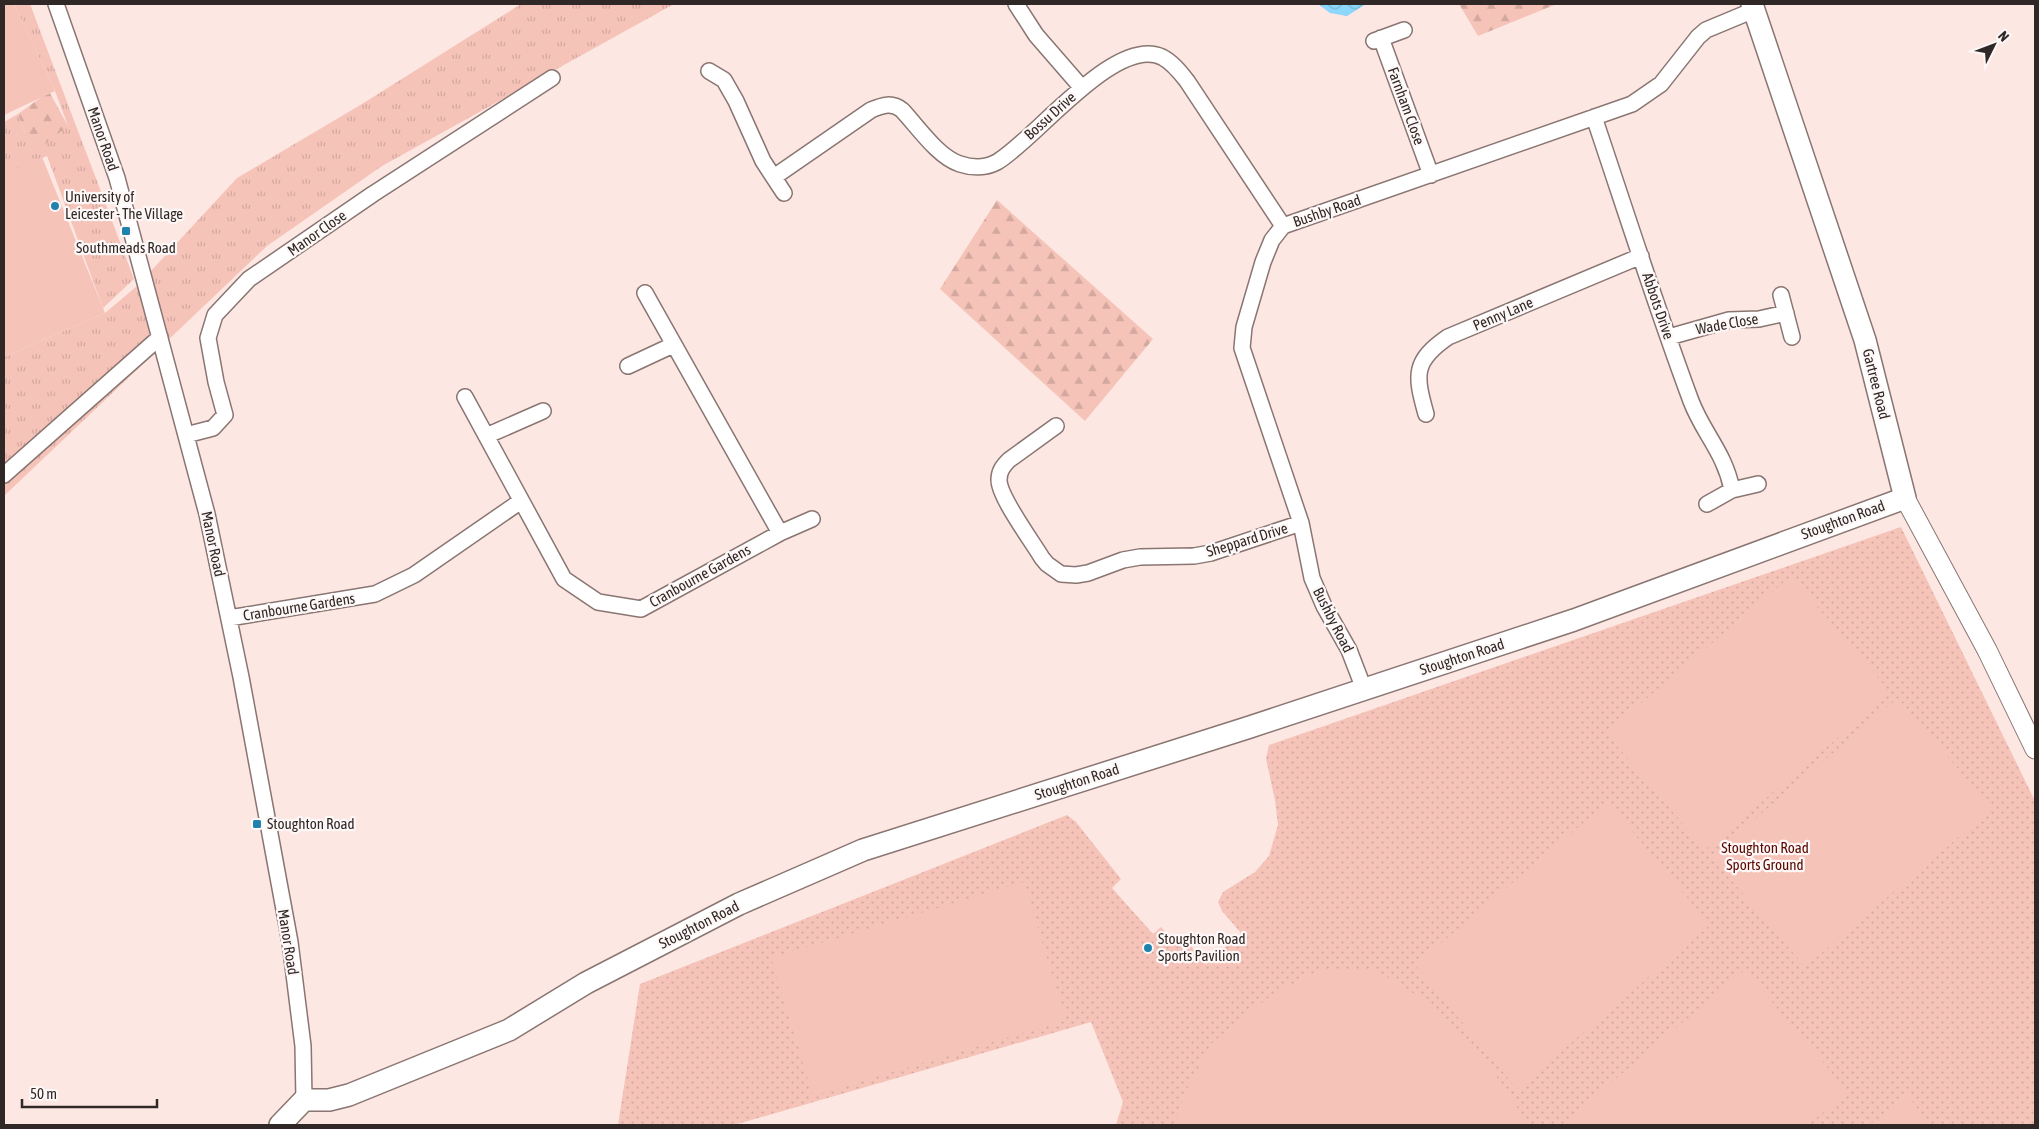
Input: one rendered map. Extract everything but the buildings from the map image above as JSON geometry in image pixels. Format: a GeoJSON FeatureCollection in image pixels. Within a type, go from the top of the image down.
{"type":"FeatureCollection","features":[{"type":"Feature","properties":{"kind":"main road","name":"Gartree Road"},"geometry":{"type":"LineString","coordinates":[[1753,7],[1866,340],[1905,498]]}},
{"type":"Feature","properties":{"kind":"main road","name":"Stoughton Road"},"geometry":{"type":"LineString","coordinates":[[304,1100],[328,1100],[349,1095],[509,1030],[586,983],[739,904],[863,850],[1215,739],[1574,620],[1905,498]]}},
{"type":"Feature","properties":{"kind":"main road"},"geometry":{"type":"LineString","coordinates":[[280,1125],[304,1100]]}},
{"type":"Feature","properties":{"kind":"street","name":"Manor Road"},"geometry":{"type":"LineString","coordinates":[[56,4],[117,178],[207,514],[229,618],[290,942],[303,1046],[304,1100]]}},
{"type":"Feature","properties":{"kind":"street"},"geometry":{"type":"LineString","coordinates":[[1016,4],[1036,34],[1082,88]]}},
{"type":"Feature","properties":{"kind":"street","name":"Bushby Road"},"geometry":{"type":"LineString","coordinates":[[1364,689],[1349,650],[1317,590],[1301,524],[1242,348],[1244,327],[1263,262],[1272,240],[1283,226],[1632,104],[1661,84],[1698,37],[1706,30],[1753,7]]}},
{"type":"Feature","properties":{"kind":"street","name":"Farnham Close"},"geometry":{"type":"LineString","coordinates":[[1404,30],[1377,39],[1431,175]]}},
{"type":"Feature","properties":{"kind":"street","name":"Bossu Drive"},"geometry":{"type":"LineString","coordinates":[[774,177],[871,110],[888,104],[897,106],[902,110],[941,153],[950,160],[972,167],[985,167],[996,163],[1010,153],[1082,88],[1120,61],[1134,56],[1150,54],[1162,57],[1175,66],[1187,80],[1283,226]]}},
{"type":"Feature","properties":{"kind":"street"},"geometry":{"type":"LineString","coordinates":[[709,72],[724,80],[763,161],[784,193]]}},
{"type":"Feature","properties":{"kind":"street","name":"Manor Close"},"geometry":{"type":"LineString","coordinates":[[186,435],[213,428],[225,415],[216,382],[208,338],[215,315],[249,279],[373,194],[552,78]]}},
{"type":"Feature","properties":{"kind":"street","name":"Abbots Drive"},"geometry":{"type":"LineString","coordinates":[[1594,117],[1692,403],[1723,459],[1732,490]]}},
{"type":"Feature","properties":{"kind":"street","name":"Penny Lane"},"geometry":{"type":"LineString","coordinates":[[1426,414],[1418,386],[1419,369],[1426,355],[1436,345],[1448,337],[1641,256]]}},
{"type":"Feature","properties":{"kind":"street"},"geometry":{"type":"LineString","coordinates":[[645,293],[780,533]]}},
{"type":"Feature","properties":{"kind":"street"},"geometry":{"type":"LineString","coordinates":[[1781,295],[1792,337]]}},
{"type":"Feature","properties":{"kind":"street","name":"Wade Close"},"geometry":{"type":"LineString","coordinates":[[1669,337],[1729,320],[1759,319],[1786,313]]}},
{"type":"Feature","properties":{"kind":"street"},"geometry":{"type":"LineString","coordinates":[[4,475],[160,337]]}},
{"type":"Feature","properties":{"kind":"street"},"geometry":{"type":"LineString","coordinates":[[628,366],[673,345]]}},
{"type":"Feature","properties":{"kind":"street","name":"Cranbourne Gardens"},"geometry":{"type":"LineString","coordinates":[[465,397],[564,579],[598,602],[641,608],[780,533],[812,519]]}},
{"type":"Feature","properties":{"kind":"street"},"geometry":{"type":"LineString","coordinates":[[486,436],[544,411]]}},
{"type":"Feature","properties":{"kind":"street","name":"Sheppard Drive"},"geometry":{"type":"LineString","coordinates":[[1056,426],[1009,460],[1003,466],[999,480],[1004,497],[1042,558],[1061,574],[1088,574],[1123,560],[1140,557],[1194,556],[1211,553],[1301,524]]}},
{"type":"Feature","properties":{"kind":"street"},"geometry":{"type":"LineString","coordinates":[[1708,504],[1732,490],[1758,484]]}},
{"type":"Feature","properties":{"kind":"street","name":"Gartree Road"},"geometry":{"type":"LineString","coordinates":[[1905,498],[1988,650],[2035,749]]}},
{"type":"Feature","properties":{"kind":"street","name":"Cranbourne Gardens"},"geometry":{"type":"LineString","coordinates":[[229,618],[375,594],[414,575],[521,501]]}},
{"type":"Feature","properties":{"kind":"green space"},"geometry":{"type":"Polygon","coordinates":[[[4,4],[14,4],[55,91],[4,115],[4,4]]]}},
{"type":"Feature","properties":{"kind":"green space"},"geometry":{"type":"Polygon","coordinates":[[[14,4],[30,4],[134,279],[103,308],[47,156],[4,175],[4,122],[18,114],[25,133],[68,126],[55,91],[14,4]]]}},
{"type":"Feature","properties":{"kind":"green space"},"geometry":{"type":"Polygon","coordinates":[[[521,4],[674,4],[382,166],[267,246],[4,496],[4,357],[105,313],[137,286],[237,178],[362,104],[521,4]]]}},
{"type":"Feature","properties":{"kind":"green space"},"geometry":{"type":"Polygon","coordinates":[[[1459,4],[1557,4],[1478,36],[1459,4]]]}},
{"type":"Feature","properties":{"kind":"green space"},"geometry":{"type":"Polygon","coordinates":[[[50,93],[68,126],[38,149],[25,133],[18,114],[50,93]]]}},
{"type":"Feature","properties":{"kind":"green space"},"geometry":{"type":"Polygon","coordinates":[[[42,157],[105,313],[4,357],[4,174],[42,157]]]}},
{"type":"Feature","properties":{"kind":"green space"},"geometry":{"type":"Polygon","coordinates":[[[997,200],[1153,339],[1085,421],[940,289],[997,200]]]}},
{"type":"Feature","properties":{"kind":"green space","name":"Stoughton Road Sports Ground"},"geometry":{"type":"Polygon","coordinates":[[[1901,527],[2035,801],[2035,1125],[1116,1125],[1123,1102],[1091,1022],[734,1125],[618,1125],[640,984],[1067,815],[1076,822],[1121,879],[1112,888],[1153,934],[1161,927],[1176,944],[1185,939],[1206,964],[1241,933],[1222,911],[1218,902],[1223,892],[1255,872],[1269,856],[1278,825],[1275,800],[1266,759],[1269,745],[1901,527]]]}},
{"type":"Feature","properties":{"kind":"green space"},"geometry":{"type":"Polygon","coordinates":[[[1791,576],[1891,693],[1705,850],[1606,733],[1791,576]]]}},
{"type":"Feature","properties":{"kind":"green space"},"geometry":{"type":"Polygon","coordinates":[[[1898,698],[1992,809],[1805,967],[1711,856],[1898,698]]]}},
{"type":"Feature","properties":{"kind":"green space"},"geometry":{"type":"Polygon","coordinates":[[[1608,802],[1710,925],[1517,1089],[1415,965],[1608,802]]]}},
{"type":"Feature","properties":{"kind":"green space"},"geometry":{"type":"Polygon","coordinates":[[[1024,882],[1066,1020],[813,1096],[771,958],[1024,882]]]}},
{"type":"Feature","properties":{"kind":"green space"},"geometry":{"type":"Polygon","coordinates":[[[1321,969],[1377,971],[1434,1006],[1488,1064],[1529,1125],[1174,1125],[1186,1091],[1212,1043],[1273,994],[1321,969]]]}},
{"type":"Feature","properties":{"kind":"green space"},"geometry":{"type":"Polygon","coordinates":[[[1745,970],[1848,1092],[1808,1125],[1561,1125],[1745,970]]]}},
{"type":"Feature","properties":{"kind":"green space"},"geometry":{"type":"Polygon","coordinates":[[[1908,1096],[1930,1125],[1869,1125],[1908,1096]]]}},
{"type":"Feature","properties":{"kind":"water"},"geometry":{"type":"Polygon","coordinates":[[[1318,4],[1366,4],[1347,16],[1330,13],[1318,4]]]}},
{"type":"Feature","properties":{"kind":"place","name":"University of Leicester - The Village"},"geometry":{"type":"Point","coordinates":[55,206]}},
{"type":"Feature","properties":{"kind":"place","name":"Southmeads Road"},"geometry":{"type":"Point","coordinates":[126,231]}},
{"type":"Feature","properties":{"kind":"place","name":"Stoughton Road"},"geometry":{"type":"Point","coordinates":[257,824]}},
{"type":"Feature","properties":{"kind":"place","name":"Stoughton Road Sports Pavilion"},"geometry":{"type":"Point","coordinates":[1148,948]}}]}
